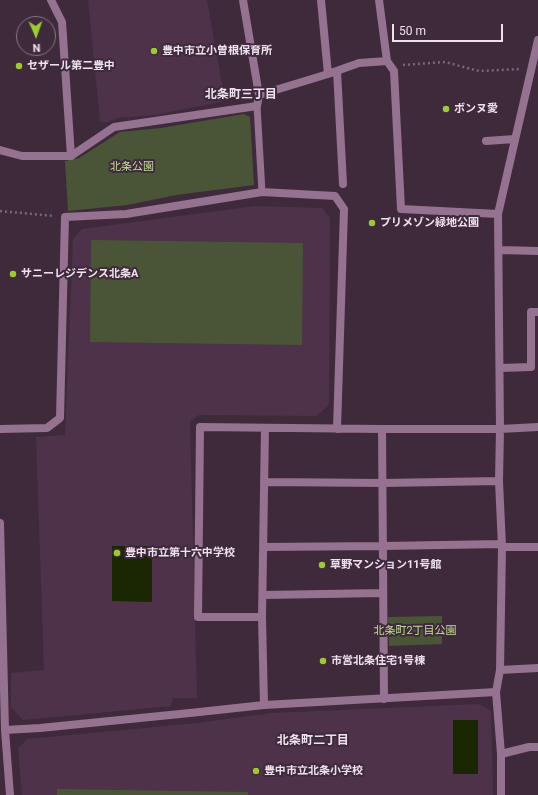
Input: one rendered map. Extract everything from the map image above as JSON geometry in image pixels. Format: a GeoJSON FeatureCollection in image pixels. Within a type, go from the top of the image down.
{"type":"FeatureCollection","features":[{"type":"Feature","properties":{"kind":"street"},"geometry":{"type":"LineString","coordinates":[[51,0],[62,22],[71,156]]}},
{"type":"Feature","properties":{"kind":"street"},"geometry":{"type":"LineString","coordinates":[[0,150],[22,156],[71,156],[114,127],[257,106],[260,95],[243,0]]}},
{"type":"Feature","properties":{"kind":"street"},"geometry":{"type":"LineString","coordinates":[[321,0],[328,74]]}},
{"type":"Feature","properties":{"kind":"street"},"geometry":{"type":"LineString","coordinates":[[379,0],[389,64],[394,71],[401,209],[498,214]]}},
{"type":"Feature","properties":{"kind":"street"},"geometry":{"type":"LineString","coordinates":[[502,795],[501,754],[496,692],[500,670],[502,546],[499,481],[500,368],[498,214],[538,40]]}},
{"type":"Feature","properties":{"kind":"street"},"geometry":{"type":"LineString","coordinates":[[260,95],[359,63],[389,64]]}},
{"type":"Feature","properties":{"kind":"street"},"geometry":{"type":"LineString","coordinates":[[337,71],[343,184]]}},
{"type":"Feature","properties":{"kind":"street"},"geometry":{"type":"LineString","coordinates":[[486,141],[515,140]]}},
{"type":"Feature","properties":{"kind":"street"},"geometry":{"type":"LineString","coordinates":[[0,429],[47,428],[60,418],[65,217],[126,214],[262,192],[335,196],[344,209],[337,428]]}},
{"type":"Feature","properties":{"kind":"street"},"geometry":{"type":"LineString","coordinates":[[499,250],[538,251]]}},
{"type":"Feature","properties":{"kind":"street"},"geometry":{"type":"LineString","coordinates":[[500,368],[531,368],[531,312],[538,312]]}},
{"type":"Feature","properties":{"kind":"street"},"geometry":{"type":"LineString","coordinates":[[262,617],[198,617],[200,427],[500,429],[538,427]]}},
{"type":"Feature","properties":{"kind":"street"},"geometry":{"type":"LineString","coordinates":[[264,705],[262,617],[265,428]]}},
{"type":"Feature","properties":{"kind":"street"},"geometry":{"type":"LineString","coordinates":[[382,429],[384,699]]}},
{"type":"Feature","properties":{"kind":"street"},"geometry":{"type":"LineString","coordinates":[[264,482],[383,483],[499,481]]}},
{"type":"Feature","properties":{"kind":"street"},"geometry":{"type":"LineString","coordinates":[[0,523],[5,730],[10,795]]}},
{"type":"Feature","properties":{"kind":"street"},"geometry":{"type":"LineString","coordinates":[[263,547],[502,546],[538,548]]}},
{"type":"Feature","properties":{"kind":"street"},"geometry":{"type":"LineString","coordinates":[[263,595],[383,593]]}},
{"type":"Feature","properties":{"kind":"street"},"geometry":{"type":"LineString","coordinates":[[500,670],[538,668]]}},
{"type":"Feature","properties":{"kind":"street"},"geometry":{"type":"LineString","coordinates":[[5,730],[264,705],[496,692]]}},
{"type":"Feature","properties":{"kind":"street"},"geometry":{"type":"LineString","coordinates":[[501,754],[529,747],[538,747]]}},
{"type":"Feature","properties":{"kind":"lane"},"geometry":{"type":"LineString","coordinates":[[257,106],[262,192]]}},
{"type":"Feature","properties":{"kind":"path"},"geometry":{"type":"LineString","coordinates":[[389,64],[445,62],[480,71],[532,69]]}},
{"type":"Feature","properties":{"kind":"path"},"geometry":{"type":"LineString","coordinates":[[0,211],[65,217]]}},
{"type":"Feature","properties":{"kind":"shaded area","name":"豊中市立小曽根保育所"},"geometry":{"type":"Polygon","coordinates":[[[88,0],[207,0],[225,101],[155,115],[118,118],[108,122],[100,122],[88,0]]]}},
{"type":"Feature","properties":{"kind":"shaded area","name":"豊中市立第十六中学校"},"geometry":{"type":"Polygon","coordinates":[[[255,206],[322,208],[330,218],[329,405],[316,416],[199,415],[190,421],[197,698],[173,698],[171,706],[23,720],[11,707],[11,673],[44,670],[36,437],[65,435],[73,239],[82,229],[255,206]]]}},
{"type":"Feature","properties":{"kind":"shaded area"},"geometry":{"type":"Polygon","coordinates":[[[112,546],[152,546],[152,602],[112,601],[112,546]]]}},
{"type":"Feature","properties":{"kind":"shaded area","name":"豊中市立北条小学校"},"geometry":{"type":"Polygon","coordinates":[[[479,704],[491,711],[493,795],[22,795],[18,748],[28,739],[197,723],[271,713],[479,704]]]}},
{"type":"Feature","properties":{"kind":"shaded area"},"geometry":{"type":"Polygon","coordinates":[[[453,720],[478,720],[478,774],[453,774],[453,720]]]}},
{"type":"Feature","properties":{"kind":"green space","name":"北条公園"},"geometry":{"type":"Polygon","coordinates":[[[244,114],[250,117],[254,185],[176,195],[127,205],[68,211],[65,161],[79,158],[120,132],[161,128],[244,114]]]}},
{"type":"Feature","properties":{"kind":"green space"},"geometry":{"type":"Polygon","coordinates":[[[91,240],[303,243],[302,345],[90,342],[91,240]]]}},
{"type":"Feature","properties":{"kind":"green space","name":"北条町2丁目公園"},"geometry":{"type":"Polygon","coordinates":[[[442,616],[442,644],[389,646],[388,617],[442,616]]]}},
{"type":"Feature","properties":{"kind":"green space"},"geometry":{"type":"Polygon","coordinates":[[[57,789],[248,792],[248,795],[57,795],[57,789]]]}},
{"type":"Feature","properties":{"kind":"place","name":"豊中市立小曽根保育所"},"geometry":{"type":"Point","coordinates":[154,51]}},
{"type":"Feature","properties":{"kind":"place","name":"セザール第二豊中"},"geometry":{"type":"Point","coordinates":[19,66]}},
{"type":"Feature","properties":{"kind":"place","name":"ボンヌ愛"},"geometry":{"type":"Point","coordinates":[446,109]}},
{"type":"Feature","properties":{"kind":"place","name":"プリメゾン緑地公園"},"geometry":{"type":"Point","coordinates":[372,223]}},
{"type":"Feature","properties":{"kind":"place","name":"サニーレジデンス北条A"},"geometry":{"type":"Point","coordinates":[13,274]}},
{"type":"Feature","properties":{"kind":"place","name":"豊中市立第十六中学校"},"geometry":{"type":"Point","coordinates":[117,553]}},
{"type":"Feature","properties":{"kind":"place","name":"草野マンション11号館"},"geometry":{"type":"Point","coordinates":[322,565]}},
{"type":"Feature","properties":{"kind":"place","name":"市営北条住宅1号棟"},"geometry":{"type":"Point","coordinates":[323,661]}},
{"type":"Feature","properties":{"kind":"place","name":"豊中市立北条小学校"},"geometry":{"type":"Point","coordinates":[256,771]}},
{"type":"Feature","properties":{"kind":"district","name":"北条町三丁目"},"geometry":{"type":"Point","coordinates":[241,95]}},
{"type":"Feature","properties":{"kind":"district","name":"北条町二丁目"},"geometry":{"type":"Point","coordinates":[313,741]}}]}
